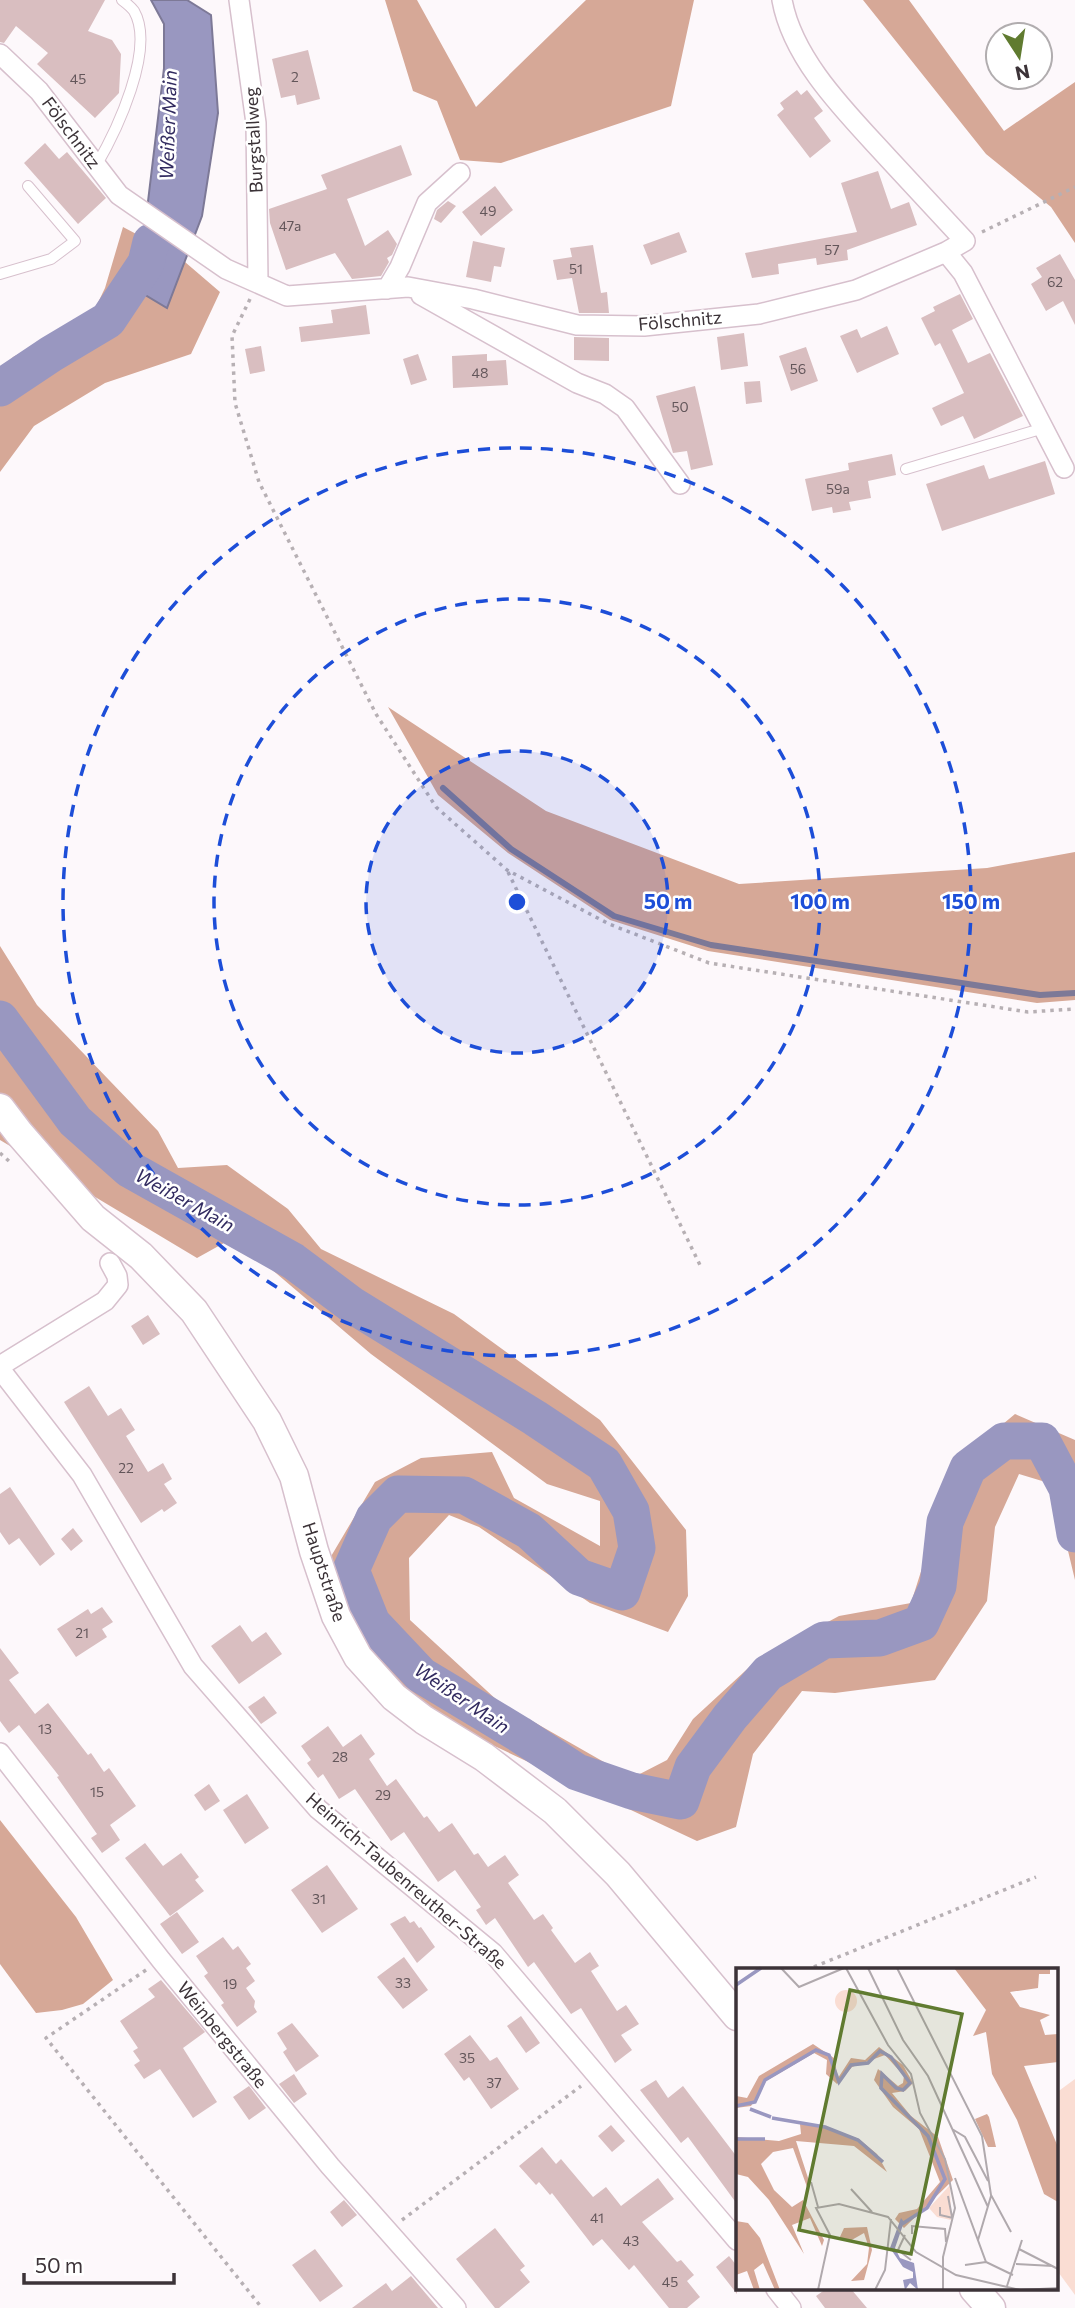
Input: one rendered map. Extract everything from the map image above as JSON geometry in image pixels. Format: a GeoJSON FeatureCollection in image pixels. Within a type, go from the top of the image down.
{"type":"FeatureCollection","features":[{"type":"Feature","properties":{"kind":"main road","name":"Hauptstraße"},"geometry":{"type":"LineString","coordinates":[[0,1108],[93,1219],[141,1256],[194,1311],[267,1421],[294,1476],[314,1551],[336,1616],[358,1657],[394,1697],[424,1720],[484,1757],[555,1811],[618,1874],[736,2015]]}},
{"type":"Feature","properties":{"kind":"main road"},"geometry":{"type":"LineString","coordinates":[[975,2290],[991,2308]]}},
{"type":"Feature","properties":{"kind":"street","name":"Burgstallweg"},"geometry":{"type":"LineString","coordinates":[[239,0],[256,123],[258,282]]}},
{"type":"Feature","properties":{"kind":"street"},"geometry":{"type":"LineString","coordinates":[[782,0],[792,35],[806,60],[856,123],[965,241]]}},
{"type":"Feature","properties":{"kind":"street","name":"Fölschnitz"},"geometry":{"type":"LineString","coordinates":[[0,54],[39,91],[119,195],[226,269],[287,296],[408,287],[473,299],[577,325],[645,326],[759,314],[856,290],[946,252],[965,241]]}},
{"type":"Feature","properties":{"kind":"street"},"geometry":{"type":"LineString","coordinates":[[387,289],[400,267],[427,203],[460,173]]}},
{"type":"Feature","properties":{"kind":"street"},"geometry":{"type":"LineString","coordinates":[[946,252],[963,273],[1065,468]]}},
{"type":"Feature","properties":{"kind":"street"},"geometry":{"type":"LineString","coordinates":[[408,287],[577,383],[605,394],[625,408],[680,484]]}},
{"type":"Feature","properties":{"kind":"street"},"geometry":{"type":"LineString","coordinates":[[0,1367],[105,1301],[118,1285],[117,1276],[110,1263]]}},
{"type":"Feature","properties":{"kind":"street","name":"Heinrich-Taubenreuther-Straße"},"geometry":{"type":"LineString","coordinates":[[0,1367],[82,1475],[193,1666],[318,1809],[494,1953],[736,2240]]}},
{"type":"Feature","properties":{"kind":"street","name":"Weinbergstraße"},"geometry":{"type":"LineString","coordinates":[[0,1753],[161,1960],[330,2166],[456,2308]]}},
{"type":"Feature","properties":{"kind":"street"},"geometry":{"type":"LineString","coordinates":[[777,2290],[791,2308]]}},
{"type":"Feature","properties":{"kind":"lane"},"geometry":{"type":"LineString","coordinates":[[96,166],[127,103],[140,55],[139,28],[134,10],[122,0]]}},
{"type":"Feature","properties":{"kind":"lane"},"geometry":{"type":"LineString","coordinates":[[0,274],[51,259],[75,241],[28,186]]}},
{"type":"Feature","properties":{"kind":"lane"},"geometry":{"type":"LineString","coordinates":[[906,469],[1044,428]]}},
{"type":"Feature","properties":{"kind":"path"},"geometry":{"type":"LineString","coordinates":[[965,241],[1075,187]]}},
{"type":"Feature","properties":{"kind":"path"},"geometry":{"type":"LineString","coordinates":[[258,282],[232,336],[235,403],[259,482],[376,714],[436,807],[507,870],[609,924],[709,963],[1028,1012],[1075,1009]]}},
{"type":"Feature","properties":{"kind":"path"},"geometry":{"type":"LineString","coordinates":[[507,870],[700,1265]]}},
{"type":"Feature","properties":{"kind":"path"},"geometry":{"type":"LineString","coordinates":[[811,1968],[1036,1877]]}},
{"type":"Feature","properties":{"kind":"path"},"geometry":{"type":"LineString","coordinates":[[161,1960],[46,2038],[262,2308]]}},
{"type":"Feature","properties":{"kind":"path"},"geometry":{"type":"LineString","coordinates":[[388,2231],[597,2075]]}},
{"type":"Feature","properties":{"kind":"shaded area"},"geometry":{"type":"Polygon","coordinates":[[[385,0],[417,0],[476,107],[586,0],[694,0],[671,106],[501,163],[460,160],[437,101],[413,91],[385,0]]]}},
{"type":"Feature","properties":{"kind":"shaded area"},"geometry":{"type":"Polygon","coordinates":[[[863,0],[909,0],[1004,131],[1075,82],[1075,243],[1051,207],[986,154],[863,0]]]}},
{"type":"Feature","properties":{"kind":"shaded area"},"geometry":{"type":"Polygon","coordinates":[[[123,227],[178,256],[220,292],[191,354],[105,383],[34,426],[0,472],[0,373],[13,357],[92,315],[105,288],[123,227]]]}},
{"type":"Feature","properties":{"kind":"shaded area"},"geometry":{"type":"Polygon","coordinates":[[[388,707],[546,811],[739,884],[987,868],[1075,852],[1075,1000],[1037,1003],[708,951],[610,920],[508,853],[438,795],[388,707]]]}},
{"type":"Feature","properties":{"kind":"shaded area"},"geometry":{"type":"Polygon","coordinates":[[[0,946],[37,1005],[158,1131],[178,1168],[227,1165],[288,1209],[321,1249],[454,1314],[600,1420],[686,1530],[688,1596],[668,1632],[590,1603],[479,1527],[449,1515],[409,1558],[410,1620],[499,1702],[632,1778],[667,1760],[693,1719],[757,1660],[839,1616],[911,1603],[955,1464],[1015,1414],[1075,1440],[1075,1580],[1052,1484],[1019,1474],[995,1527],[987,1601],[935,1680],[835,1693],[802,1691],[753,1754],[736,1827],[697,1841],[441,1721],[361,1647],[317,1580],[375,1482],[421,1458],[492,1452],[514,1498],[600,1546],[600,1501],[547,1484],[371,1354],[270,1268],[224,1243],[197,1258],[0,1140],[0,946]]]}},
{"type":"Feature","properties":{"kind":"shaded area"},"geometry":{"type":"Polygon","coordinates":[[[0,1820],[76,1917],[113,1980],[83,2004],[36,2013],[0,1964],[0,1820]]]}},
{"type":"Feature","properties":{"kind":"shaded area"},"geometry":{"type":"Polygon","coordinates":[[[1075,2079],[1075,2295],[1058,2272],[1058,2092],[1075,2079]]]}},
{"type":"Feature","properties":{"kind":"water"},"geometry":{"type":"Polygon","coordinates":[[[151,0],[187,0],[211,15],[218,113],[202,216],[167,308],[127,284],[143,243],[164,68],[164,24],[151,0]]]}},
{"type":"Feature","properties":{"kind":"building"},"geometry":{"type":"Polygon","coordinates":[[[0,0],[105,0],[88,31],[112,40],[121,54],[119,93],[95,118],[37,64],[48,53],[16,26],[4,43],[0,42],[0,0]]]}},
{"type":"Feature","properties":{"kind":"building"},"geometry":{"type":"Polygon","coordinates":[[[308,50],[320,99],[297,105],[295,95],[281,98],[272,59],[308,50]]]}},
{"type":"Feature","properties":{"kind":"building"},"geometry":{"type":"Polygon","coordinates":[[[797,90],[801,95],[807,90],[823,111],[814,118],[831,141],[810,158],[777,115],[784,109],[780,103],[797,90]]]}},
{"type":"Feature","properties":{"kind":"building"},"geometry":{"type":"Polygon","coordinates":[[[45,143],[59,159],[67,152],[106,198],[78,224],[24,163],[45,143]]]}},
{"type":"Feature","properties":{"kind":"building"},"geometry":{"type":"Polygon","coordinates":[[[401,145],[412,175],[347,199],[365,246],[388,230],[397,244],[392,255],[387,258],[389,262],[381,276],[352,279],[335,253],[286,270],[270,223],[269,209],[327,189],[321,175],[401,145]]]}},
{"type":"Feature","properties":{"kind":"building"},"geometry":{"type":"Polygon","coordinates":[[[878,171],[891,209],[909,202],[917,225],[847,250],[848,260],[817,265],[816,258],[778,264],[779,274],[752,278],[745,253],[857,232],[841,183],[878,171]]]}},
{"type":"Feature","properties":{"kind":"building"},"geometry":{"type":"Polygon","coordinates":[[[495,186],[513,210],[481,236],[462,212],[495,186]]]}},
{"type":"Feature","properties":{"kind":"building"},"geometry":{"type":"Polygon","coordinates":[[[448,201],[456,206],[441,223],[434,219],[437,210],[448,201]]]}},
{"type":"Feature","properties":{"kind":"building"},"geometry":{"type":"Polygon","coordinates":[[[679,232],[687,252],[651,265],[643,245],[679,232]]]}},
{"type":"Feature","properties":{"kind":"building"},"geometry":{"type":"Polygon","coordinates":[[[473,241],[505,248],[501,267],[494,266],[491,282],[466,277],[473,241]]]}},
{"type":"Feature","properties":{"kind":"building"},"geometry":{"type":"Polygon","coordinates":[[[593,245],[601,293],[607,292],[609,313],[579,313],[572,278],[557,280],[553,260],[572,257],[570,248],[593,245]]]}},
{"type":"Feature","properties":{"kind":"building"},"geometry":{"type":"Polygon","coordinates":[[[1060,254],[1075,280],[1075,325],[1063,301],[1046,311],[1031,284],[1042,277],[1036,268],[1060,254]]]}},
{"type":"Feature","properties":{"kind":"building"},"geometry":{"type":"Polygon","coordinates":[[[960,294],[973,319],[952,330],[968,363],[990,353],[1023,416],[974,439],[963,416],[941,426],[932,408],[964,393],[940,343],[935,346],[921,318],[935,311],[933,307],[960,294]]]}},
{"type":"Feature","properties":{"kind":"building"},"geometry":{"type":"Polygon","coordinates":[[[366,305],[370,334],[301,342],[299,327],[333,323],[331,310],[366,305]]]}},
{"type":"Feature","properties":{"kind":"building"},"geometry":{"type":"Polygon","coordinates":[[[887,326],[899,354],[857,373],[840,336],[857,329],[861,338],[887,326]]]}},
{"type":"Feature","properties":{"kind":"building"},"geometry":{"type":"Polygon","coordinates":[[[744,333],[748,366],[721,370],[717,337],[744,333]]]}},
{"type":"Feature","properties":{"kind":"building"},"geometry":{"type":"Polygon","coordinates":[[[574,337],[609,338],[609,361],[574,360],[574,337]]]}},
{"type":"Feature","properties":{"kind":"building"},"geometry":{"type":"Polygon","coordinates":[[[261,346],[265,371],[250,374],[245,349],[261,346]]]}},
{"type":"Feature","properties":{"kind":"building"},"geometry":{"type":"Polygon","coordinates":[[[806,347],[818,381],[791,391],[779,356],[806,347]]]}},
{"type":"Feature","properties":{"kind":"building"},"geometry":{"type":"Polygon","coordinates":[[[418,354],[427,380],[411,385],[403,359],[418,354]]]}},
{"type":"Feature","properties":{"kind":"building"},"geometry":{"type":"Polygon","coordinates":[[[487,354],[487,361],[506,360],[508,385],[453,388],[452,356],[487,354]]]}},
{"type":"Feature","properties":{"kind":"building"},"geometry":{"type":"Polygon","coordinates":[[[760,381],[762,402],[746,404],[744,382],[760,381]]]}},
{"type":"Feature","properties":{"kind":"building"},"geometry":{"type":"Polygon","coordinates":[[[695,386],[713,465],[691,470],[687,451],[673,453],[656,396],[695,386]]]}},
{"type":"Feature","properties":{"kind":"building"},"geometry":{"type":"Polygon","coordinates":[[[892,454],[896,475],[868,481],[871,498],[849,502],[851,510],[833,513],[832,507],[812,511],[805,479],[849,470],[848,463],[892,454]]]}},
{"type":"Feature","properties":{"kind":"building"},"geometry":{"type":"Polygon","coordinates":[[[1045,461],[1055,494],[942,531],[926,484],[984,465],[989,479],[1045,461]]]}},
{"type":"Feature","properties":{"kind":"building"},"geometry":{"type":"Polygon","coordinates":[[[148,1315],[160,1334],[143,1345],[131,1326],[148,1315]]]}},
{"type":"Feature","properties":{"kind":"building"},"geometry":{"type":"Polygon","coordinates":[[[89,1386],[108,1416],[121,1408],[135,1430],[126,1436],[148,1472],[163,1463],[172,1479],[164,1484],[177,1503],[164,1512],[162,1509],[141,1523],[64,1402],[89,1386]]]}},
{"type":"Feature","properties":{"kind":"building"},"geometry":{"type":"Polygon","coordinates":[[[10,1487],[55,1554],[40,1566],[19,1538],[9,1545],[0,1532],[0,1494],[10,1487]]]}},
{"type":"Feature","properties":{"kind":"building"},"geometry":{"type":"Polygon","coordinates":[[[73,1528],[83,1541],[71,1551],[61,1539],[73,1528]]]}},
{"type":"Feature","properties":{"kind":"building"},"geometry":{"type":"Polygon","coordinates":[[[102,1607],[113,1622],[102,1629],[107,1637],[76,1657],[57,1629],[88,1609],[91,1614],[102,1607]]]}},
{"type":"Feature","properties":{"kind":"building"},"geometry":{"type":"Polygon","coordinates":[[[240,1625],[252,1642],[266,1632],[282,1654],[239,1684],[211,1646],[240,1625]]]}},
{"type":"Feature","properties":{"kind":"building"},"geometry":{"type":"Polygon","coordinates":[[[0,1648],[19,1673],[9,1680],[35,1714],[48,1703],[88,1755],[91,1753],[104,1772],[109,1768],[136,1806],[110,1825],[120,1840],[102,1853],[91,1838],[97,1834],[57,1777],[59,1776],[19,1725],[9,1733],[0,1721],[0,1648]]]}},
{"type":"Feature","properties":{"kind":"building"},"geometry":{"type":"Polygon","coordinates":[[[264,1696],[277,1713],[261,1724],[248,1707],[264,1696]]]}},
{"type":"Feature","properties":{"kind":"building"},"geometry":{"type":"Polygon","coordinates":[[[328,1726],[343,1747],[361,1734],[375,1754],[369,1759],[387,1786],[396,1779],[424,1818],[427,1816],[439,1832],[452,1823],[474,1855],[478,1853],[488,1867],[505,1855],[519,1875],[508,1883],[534,1920],[543,1914],[575,1963],[590,1952],[599,1966],[591,1971],[617,2011],[626,2005],[639,2024],[621,2035],[632,2050],[615,2063],[581,2008],[571,2014],[534,1962],[528,1967],[495,1918],[486,1925],[476,1910],[481,1907],[455,1870],[438,1882],[404,1832],[391,1841],[355,1789],[339,1799],[323,1774],[318,1778],[307,1763],[311,1760],[301,1746],[328,1726]]]}},
{"type":"Feature","properties":{"kind":"building"},"geometry":{"type":"Polygon","coordinates":[[[209,1784],[220,1801],[205,1811],[194,1795],[209,1784]]]}},
{"type":"Feature","properties":{"kind":"building"},"geometry":{"type":"Polygon","coordinates":[[[247,1794],[269,1828],[245,1844],[223,1810],[247,1794]]]}},
{"type":"Feature","properties":{"kind":"building"},"geometry":{"type":"Polygon","coordinates":[[[145,1843],[163,1866],[181,1853],[199,1877],[195,1880],[204,1891],[170,1916],[125,1858],[145,1843]]]}},
{"type":"Feature","properties":{"kind":"building"},"geometry":{"type":"Polygon","coordinates":[[[327,1865],[358,1909],[322,1933],[291,1890],[327,1865]]]}},
{"type":"Feature","properties":{"kind":"building"},"geometry":{"type":"Polygon","coordinates":[[[177,1912],[199,1942],[182,1954],[160,1924],[177,1912]]]}},
{"type":"Feature","properties":{"kind":"building"},"geometry":{"type":"Polygon","coordinates":[[[405,1916],[410,1923],[414,1921],[421,1927],[435,1947],[417,1963],[390,1924],[405,1916]]]}},
{"type":"Feature","properties":{"kind":"building"},"geometry":{"type":"Polygon","coordinates":[[[223,1937],[233,1950],[238,1946],[251,1964],[246,1968],[255,1981],[246,1988],[255,2001],[257,2012],[237,2027],[221,2005],[224,2003],[204,1976],[208,1973],[196,1956],[223,1937]]]}},
{"type":"Feature","properties":{"kind":"building"},"geometry":{"type":"Polygon","coordinates":[[[404,1957],[428,1990],[403,2009],[377,1977],[404,1957]]]}},
{"type":"Feature","properties":{"kind":"building"},"geometry":{"type":"Polygon","coordinates":[[[161,1980],[205,2032],[183,2048],[217,2102],[193,2118],[160,2069],[144,2079],[134,2065],[140,2061],[133,2051],[138,2048],[120,2021],[155,1997],[148,1989],[161,1980]]]}},
{"type":"Feature","properties":{"kind":"building"},"geometry":{"type":"Polygon","coordinates":[[[521,2016],[540,2043],[526,2053],[507,2026],[521,2016]]]}},
{"type":"Feature","properties":{"kind":"building"},"geometry":{"type":"Polygon","coordinates":[[[292,2023],[319,2056],[296,2072],[283,2052],[287,2049],[277,2033],[292,2023]]]}},
{"type":"Feature","properties":{"kind":"building"},"geometry":{"type":"Polygon","coordinates":[[[470,2035],[490,2061],[497,2057],[519,2089],[491,2109],[469,2077],[464,2081],[444,2054],[470,2035]]]}},
{"type":"Feature","properties":{"kind":"building"},"geometry":{"type":"Polygon","coordinates":[[[294,2074],[307,2094],[294,2103],[279,2084],[294,2074]]]}},
{"type":"Feature","properties":{"kind":"building"},"geometry":{"type":"Polygon","coordinates":[[[656,2080],[668,2098],[683,2086],[736,2156],[736,2203],[688,2137],[681,2143],[640,2090],[656,2080]]]}},
{"type":"Feature","properties":{"kind":"building"},"geometry":{"type":"Polygon","coordinates":[[[249,2086],[266,2108],[249,2120],[233,2097],[249,2086]]]}},
{"type":"Feature","properties":{"kind":"building"},"geometry":{"type":"Polygon","coordinates":[[[611,2125],[625,2141],[612,2152],[598,2136],[611,2125]]]}},
{"type":"Feature","properties":{"kind":"building"},"geometry":{"type":"Polygon","coordinates":[[[542,2147],[556,2164],[561,2159],[593,2197],[606,2187],[621,2206],[658,2178],[674,2199],[642,2222],[677,2262],[681,2260],[694,2275],[687,2281],[700,2297],[687,2308],[669,2308],[634,2265],[629,2270],[602,2239],[593,2246],[552,2193],[550,2195],[539,2182],[536,2185],[519,2166],[542,2147]]]}},
{"type":"Feature","properties":{"kind":"building"},"geometry":{"type":"Polygon","coordinates":[[[344,2200],[357,2215],[342,2227],[330,2212],[344,2200]]]}},
{"type":"Feature","properties":{"kind":"building"},"geometry":{"type":"Polygon","coordinates":[[[495,2228],[525,2266],[520,2270],[530,2282],[499,2308],[495,2308],[456,2259],[495,2228]]]}},
{"type":"Feature","properties":{"kind":"building"},"geometry":{"type":"Polygon","coordinates":[[[315,2249],[343,2286],[320,2302],[292,2265],[315,2249]]]}},
{"type":"Feature","properties":{"kind":"building"},"geometry":{"type":"Polygon","coordinates":[[[729,2256],[736,2265],[737,2294],[716,2267],[729,2256]]]}},
{"type":"Feature","properties":{"kind":"building"},"geometry":{"type":"Polygon","coordinates":[[[411,2276],[438,2308],[352,2308],[386,2283],[392,2291],[411,2276]]]}},
{"type":"Feature","properties":{"kind":"building"},"geometry":{"type":"Polygon","coordinates":[[[825,2290],[852,2290],[867,2308],[825,2308],[816,2296],[825,2290]]]}},
{"type":"Feature","properties":{"kind":"waterway","name":"Weißer Main"},"geometry":{"type":"LineString","coordinates":[[0,388],[108,320],[146,263],[151,242]]}},
{"type":"Feature","properties":{"kind":"waterway"},"geometry":{"type":"LineString","coordinates":[[443,788],[511,849],[614,916],[711,945],[1040,995],[1075,993]]}},
{"type":"Feature","properties":{"kind":"waterway","name":"Weißer Main"},"geometry":{"type":"LineString","coordinates":[[0,1019],[75,1121],[129,1169],[293,1261],[352,1305],[604,1464],[631,1511],[637,1548],[622,1592],[579,1577],[529,1531],[464,1495],[398,1494],[374,1518],[351,1570],[372,1623],[421,1675],[577,1772],[632,1791],[681,1801],[693,1767],[730,1717],[768,1673],[824,1640],[880,1638],[921,1623],[938,1586],[945,1522],[968,1468],[1004,1441],[1042,1441],[1067,1488],[1075,1534]]}}]}
